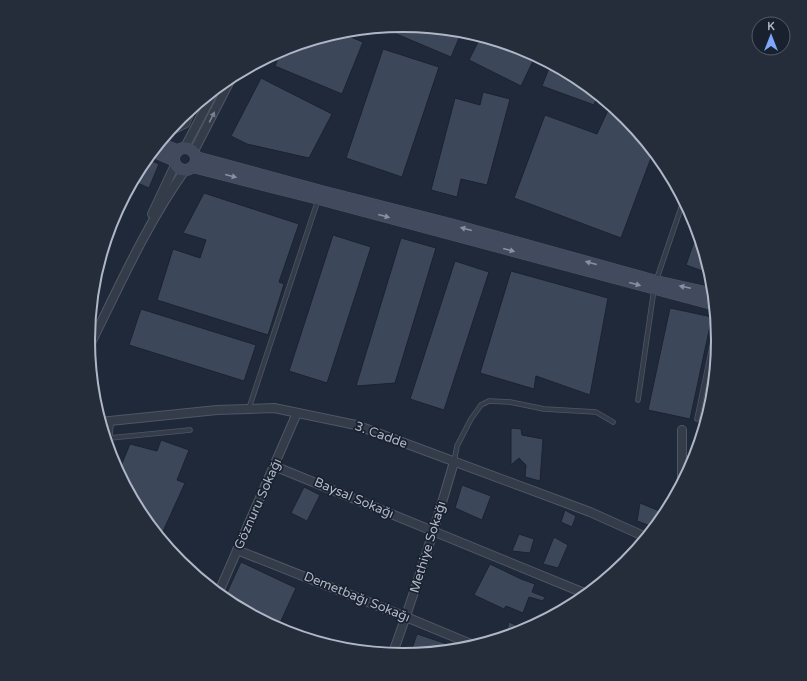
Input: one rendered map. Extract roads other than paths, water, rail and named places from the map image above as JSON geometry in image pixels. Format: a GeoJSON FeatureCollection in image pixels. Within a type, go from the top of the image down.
{"type":"FeatureCollection","features":[{"type":"Feature","properties":{"kind":"street"},"geometry":{"type":"LineString","coordinates":[[95,334],[145,233],[155,205],[185,158],[225,90]]}},
{"type":"Feature","properties":{"kind":"street"},"geometry":{"type":"LineString","coordinates":[[185,158],[210,100]]}},
{"type":"Feature","properties":{"kind":"street"},"geometry":{"type":"LineString","coordinates":[[165,146],[185,158]]}},
{"type":"Feature","properties":{"kind":"street"},"geometry":{"type":"LineString","coordinates":[[159,153],[185,158],[655,285],[709,303]]}},
{"type":"Feature","properties":{"kind":"street"},"geometry":{"type":"LineString","coordinates":[[655,285],[708,293]]}},
{"type":"Feature","properties":{"kind":"street","name":"3. Cadde"},"geometry":{"type":"LineString","coordinates":[[106,422],[217,410],[274,408],[356,425],[590,512],[642,535]]}},
{"type":"Feature","properties":{"kind":"street","name":"Göznuru Sokağı"},"geometry":{"type":"LineString","coordinates":[[220,588],[297,413]]}},
{"type":"Feature","properties":{"kind":"street"},"geometry":{"type":"LineString","coordinates":[[682,430],[682,473]]}},
{"type":"Feature","properties":{"kind":"street","name":"Methiye Sokağı"},"geometry":{"type":"LineString","coordinates":[[394,649],[434,531],[454,462]]}},
{"type":"Feature","properties":{"kind":"street","name":"Baysal Sokağı"},"geometry":{"type":"LineString","coordinates":[[274,466],[582,592]]}},
{"type":"Feature","properties":{"kind":"street","name":"Demetbağı Sokağı"},"geometry":{"type":"LineString","coordinates":[[237,550],[406,616],[467,642]]}},
{"type":"Feature","properties":{"kind":"lane"},"geometry":{"type":"LineString","coordinates":[[179,129],[187,125],[190,118]]}},
{"type":"Feature","properties":{"kind":"lane"},"geometry":{"type":"LineString","coordinates":[[249,408],[320,195]]}},
{"type":"Feature","properties":{"kind":"lane"},"geometry":{"type":"LineString","coordinates":[[638,400],[655,285],[681,207]]}},
{"type":"Feature","properties":{"kind":"lane"},"geometry":{"type":"LineString","coordinates":[[697,419],[712,349]]}},
{"type":"Feature","properties":{"kind":"lane"},"geometry":{"type":"LineString","coordinates":[[454,462],[457,446],[471,419],[481,405],[489,401],[510,402],[544,409],[596,412],[612,422]]}},
{"type":"Feature","properties":{"kind":"lane"},"geometry":{"type":"LineString","coordinates":[[110,436],[111,422]]}},
{"type":"Feature","properties":{"kind":"lane"},"geometry":{"type":"LineString","coordinates":[[110,438],[190,430]]}}]}
